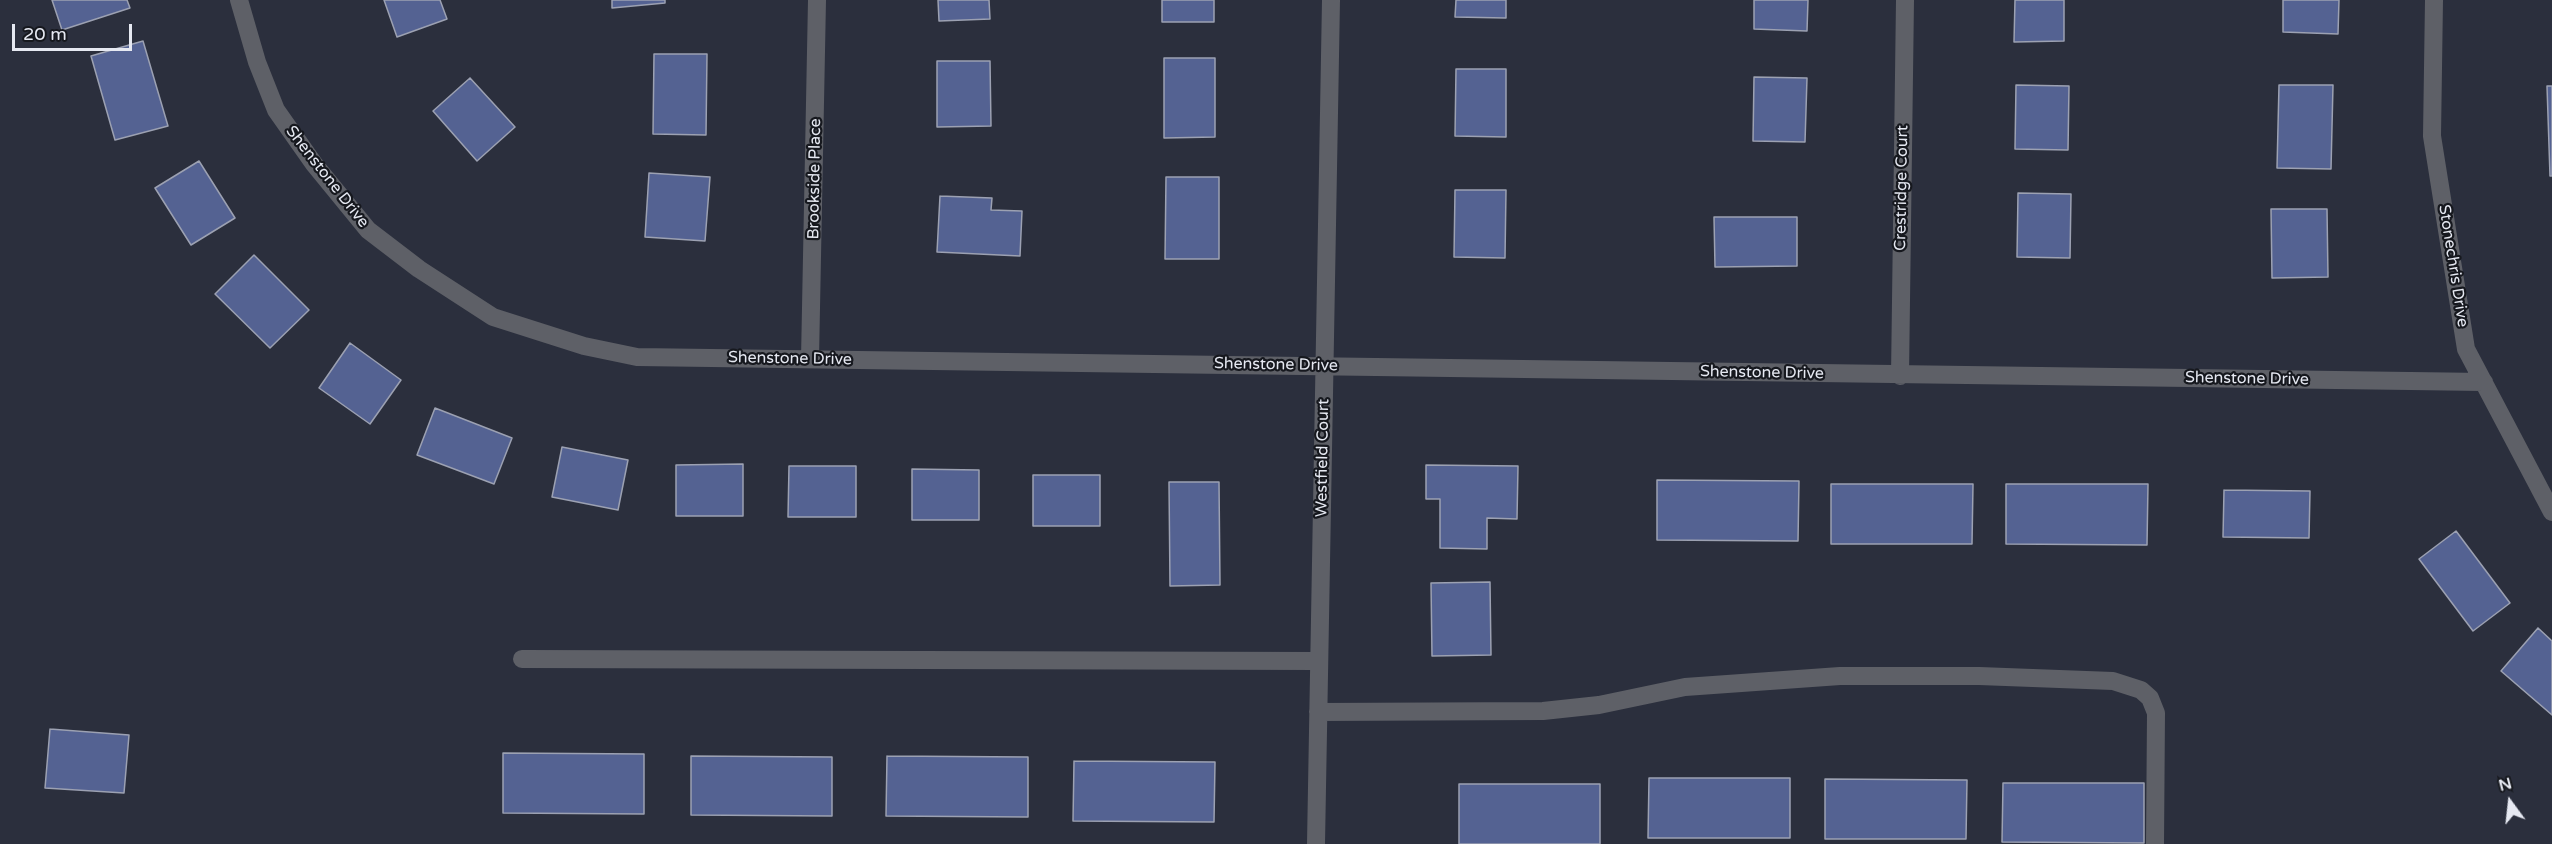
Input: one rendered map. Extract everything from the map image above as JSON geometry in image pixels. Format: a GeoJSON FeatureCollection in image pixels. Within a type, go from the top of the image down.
{"type":"FeatureCollection","features":[{"type":"Feature","properties":{"kind":"street","name":"Shenstone Drive"},"geometry":{"type":"LineString","coordinates":[[239,0],[256,62],[276,110],[314,164],[368,230],[419,269],[493,317],[584,346],[637,357],[2484,382]]}},
{"type":"Feature","properties":{"kind":"street","name":"Brookside Place"},"geometry":{"type":"LineString","coordinates":[[810,359],[817,0]]}},
{"type":"Feature","properties":{"kind":"street","name":"Westfield Court"},"geometry":{"type":"LineString","coordinates":[[1316,844],[1331,0]]}},
{"type":"Feature","properties":{"kind":"street","name":"Crestridge Court"},"geometry":{"type":"LineString","coordinates":[[1900,375],[1905,0]]}},
{"type":"Feature","properties":{"kind":"street","name":"Stonechris Drive"},"geometry":{"type":"LineString","coordinates":[[2434,0],[2432,136],[2466,349],[2552,512]]}},
{"type":"Feature","properties":{"kind":"street"},"geometry":{"type":"LineString","coordinates":[[522,659],[1319,662]]}},
{"type":"Feature","properties":{"kind":"street"},"geometry":{"type":"LineString","coordinates":[[1318,712],[1543,711],[1599,705],[1685,687],[1840,676],[1980,676],[2113,681],[2141,690],[2150,698],[2156,713],[2155,844]]}},
{"type":"Feature","properties":{"kind":"building"},"geometry":{"type":"Polygon","coordinates":[[[52,0],[127,0],[130,8],[62,30],[52,0]]]}},
{"type":"Feature","properties":{"kind":"building"},"geometry":{"type":"Polygon","coordinates":[[[384,0],[440,0],[447,19],[397,37],[384,0]]]}},
{"type":"Feature","properties":{"kind":"building"},"geometry":{"type":"Polygon","coordinates":[[[612,0],[665,0],[665,3],[612,8],[612,0]]]}},
{"type":"Feature","properties":{"kind":"building"},"geometry":{"type":"Polygon","coordinates":[[[938,0],[989,0],[990,19],[939,21],[938,0]]]}},
{"type":"Feature","properties":{"kind":"building"},"geometry":{"type":"Polygon","coordinates":[[[1162,0],[1214,0],[1214,22],[1162,22],[1162,0]]]}},
{"type":"Feature","properties":{"kind":"building"},"geometry":{"type":"Polygon","coordinates":[[[1456,0],[1506,0],[1506,18],[1455,17],[1456,0]]]}},
{"type":"Feature","properties":{"kind":"building"},"geometry":{"type":"Polygon","coordinates":[[[1754,0],[1808,0],[1807,31],[1754,29],[1754,0]]]}},
{"type":"Feature","properties":{"kind":"building"},"geometry":{"type":"Polygon","coordinates":[[[2015,0],[2064,0],[2064,41],[2014,42],[2015,0]]]}},
{"type":"Feature","properties":{"kind":"building"},"geometry":{"type":"Polygon","coordinates":[[[2283,0],[2339,0],[2338,34],[2283,32],[2283,0]]]}},
{"type":"Feature","properties":{"kind":"building"},"geometry":{"type":"Polygon","coordinates":[[[143,41],[168,126],[115,140],[91,56],[143,41]]]}},
{"type":"Feature","properties":{"kind":"building"},"geometry":{"type":"Polygon","coordinates":[[[654,54],[707,54],[706,135],[653,134],[654,54]]]}},
{"type":"Feature","properties":{"kind":"building"},"geometry":{"type":"Polygon","coordinates":[[[1164,58],[1215,58],[1215,137],[1164,138],[1164,58]]]}},
{"type":"Feature","properties":{"kind":"building"},"geometry":{"type":"Polygon","coordinates":[[[937,61],[990,61],[991,126],[937,127],[937,61]]]}},
{"type":"Feature","properties":{"kind":"building"},"geometry":{"type":"Polygon","coordinates":[[[1456,69],[1506,69],[1506,137],[1455,136],[1456,69]]]}},
{"type":"Feature","properties":{"kind":"building"},"geometry":{"type":"Polygon","coordinates":[[[1754,77],[1807,78],[1805,142],[1753,141],[1754,77]]]}},
{"type":"Feature","properties":{"kind":"building"},"geometry":{"type":"Polygon","coordinates":[[[470,78],[515,127],[477,161],[433,111],[470,78]]]}},
{"type":"Feature","properties":{"kind":"building"},"geometry":{"type":"Polygon","coordinates":[[[2016,85],[2069,86],[2068,150],[2015,149],[2016,85]]]}},
{"type":"Feature","properties":{"kind":"building"},"geometry":{"type":"Polygon","coordinates":[[[2279,85],[2333,85],[2331,169],[2277,168],[2279,85]]]}},
{"type":"Feature","properties":{"kind":"building"},"geometry":{"type":"Polygon","coordinates":[[[2547,86],[2552,86],[2552,176],[2550,176],[2547,86]]]}},
{"type":"Feature","properties":{"kind":"building"},"geometry":{"type":"Polygon","coordinates":[[[199,161],[235,218],[191,245],[155,188],[199,161]]]}},
{"type":"Feature","properties":{"kind":"building"},"geometry":{"type":"Polygon","coordinates":[[[649,173],[710,177],[705,241],[645,237],[649,173]]]}},
{"type":"Feature","properties":{"kind":"building"},"geometry":{"type":"Polygon","coordinates":[[[1166,177],[1219,177],[1219,259],[1165,259],[1166,177]]]}},
{"type":"Feature","properties":{"kind":"building"},"geometry":{"type":"Polygon","coordinates":[[[1455,190],[1506,190],[1505,258],[1454,257],[1455,190]]]}},
{"type":"Feature","properties":{"kind":"building"},"geometry":{"type":"Polygon","coordinates":[[[2018,193],[2071,194],[2070,258],[2017,257],[2018,193]]]}},
{"type":"Feature","properties":{"kind":"building"},"geometry":{"type":"Polygon","coordinates":[[[940,196],[992,198],[991,210],[1022,211],[1020,256],[937,252],[940,196]]]}},
{"type":"Feature","properties":{"kind":"building"},"geometry":{"type":"Polygon","coordinates":[[[2271,209],[2327,209],[2328,277],[2272,278],[2271,209]]]}},
{"type":"Feature","properties":{"kind":"building"},"geometry":{"type":"Polygon","coordinates":[[[1714,217],[1797,217],[1797,266],[1715,267],[1714,217]]]}},
{"type":"Feature","properties":{"kind":"building"},"geometry":{"type":"Polygon","coordinates":[[[254,255],[309,310],[270,348],[215,294],[254,255]]]}},
{"type":"Feature","properties":{"kind":"building"},"geometry":{"type":"Polygon","coordinates":[[[350,343],[401,380],[370,424],[319,388],[350,343]]]}},
{"type":"Feature","properties":{"kind":"building"},"geometry":{"type":"Polygon","coordinates":[[[435,408],[512,438],[494,484],[417,455],[435,408]]]}},
{"type":"Feature","properties":{"kind":"building"},"geometry":{"type":"Polygon","coordinates":[[[562,447],[628,460],[618,510],[552,497],[562,447]]]}},
{"type":"Feature","properties":{"kind":"building"},"geometry":{"type":"Polygon","coordinates":[[[743,464],[743,516],[676,516],[676,465],[743,464]]]}},
{"type":"Feature","properties":{"kind":"building"},"geometry":{"type":"Polygon","coordinates":[[[1426,465],[1518,466],[1517,519],[1487,518],[1487,549],[1440,548],[1440,499],[1426,499],[1426,465]]]}},
{"type":"Feature","properties":{"kind":"building"},"geometry":{"type":"Polygon","coordinates":[[[789,466],[856,466],[856,517],[788,517],[789,466]]]}},
{"type":"Feature","properties":{"kind":"building"},"geometry":{"type":"Polygon","coordinates":[[[912,469],[979,470],[979,520],[912,520],[912,469]]]}},
{"type":"Feature","properties":{"kind":"building"},"geometry":{"type":"Polygon","coordinates":[[[1033,475],[1100,475],[1100,526],[1033,526],[1033,475]]]}},
{"type":"Feature","properties":{"kind":"building"},"geometry":{"type":"Polygon","coordinates":[[[1657,480],[1799,481],[1798,541],[1657,540],[1657,480]]]}},
{"type":"Feature","properties":{"kind":"building"},"geometry":{"type":"Polygon","coordinates":[[[1169,482],[1219,482],[1220,585],[1170,586],[1169,482]]]}},
{"type":"Feature","properties":{"kind":"building"},"geometry":{"type":"Polygon","coordinates":[[[1831,484],[1973,484],[1972,544],[1831,544],[1831,484]]]}},
{"type":"Feature","properties":{"kind":"building"},"geometry":{"type":"Polygon","coordinates":[[[2006,484],[2148,484],[2147,545],[2006,544],[2006,484]]]}},
{"type":"Feature","properties":{"kind":"building"},"geometry":{"type":"Polygon","coordinates":[[[2224,490],[2310,491],[2309,538],[2223,537],[2224,490]]]}},
{"type":"Feature","properties":{"kind":"building"},"geometry":{"type":"Polygon","coordinates":[[[2456,531],[2510,603],[2473,631],[2419,559],[2456,531]]]}},
{"type":"Feature","properties":{"kind":"building"},"geometry":{"type":"Polygon","coordinates":[[[1490,582],[1491,655],[1432,656],[1431,583],[1490,582]]]}},
{"type":"Feature","properties":{"kind":"building"},"geometry":{"type":"Polygon","coordinates":[[[2538,628],[2552,641],[2552,715],[2501,671],[2538,628]]]}},
{"type":"Feature","properties":{"kind":"building"},"geometry":{"type":"Polygon","coordinates":[[[50,729],[129,735],[124,793],[45,788],[50,729]]]}},
{"type":"Feature","properties":{"kind":"building"},"geometry":{"type":"Polygon","coordinates":[[[503,753],[644,754],[644,814],[503,813],[503,753]]]}},
{"type":"Feature","properties":{"kind":"building"},"geometry":{"type":"Polygon","coordinates":[[[691,756],[832,757],[832,816],[691,815],[691,756]]]}},
{"type":"Feature","properties":{"kind":"building"},"geometry":{"type":"Polygon","coordinates":[[[887,756],[1028,757],[1028,817],[886,816],[887,756]]]}},
{"type":"Feature","properties":{"kind":"building"},"geometry":{"type":"Polygon","coordinates":[[[1074,761],[1215,762],[1214,822],[1073,821],[1074,761]]]}},
{"type":"Feature","properties":{"kind":"building"},"geometry":{"type":"Polygon","coordinates":[[[1649,778],[1790,778],[1790,838],[1648,838],[1649,778]]]}},
{"type":"Feature","properties":{"kind":"building"},"geometry":{"type":"Polygon","coordinates":[[[1825,779],[1967,780],[1966,839],[1825,839],[1825,779]]]}},
{"type":"Feature","properties":{"kind":"building"},"geometry":{"type":"Polygon","coordinates":[[[2003,783],[2144,783],[2144,843],[2002,842],[2003,783]]]}},
{"type":"Feature","properties":{"kind":"building"},"geometry":{"type":"Polygon","coordinates":[[[1459,784],[1600,784],[1600,844],[1459,844],[1459,784]]]}}]}
